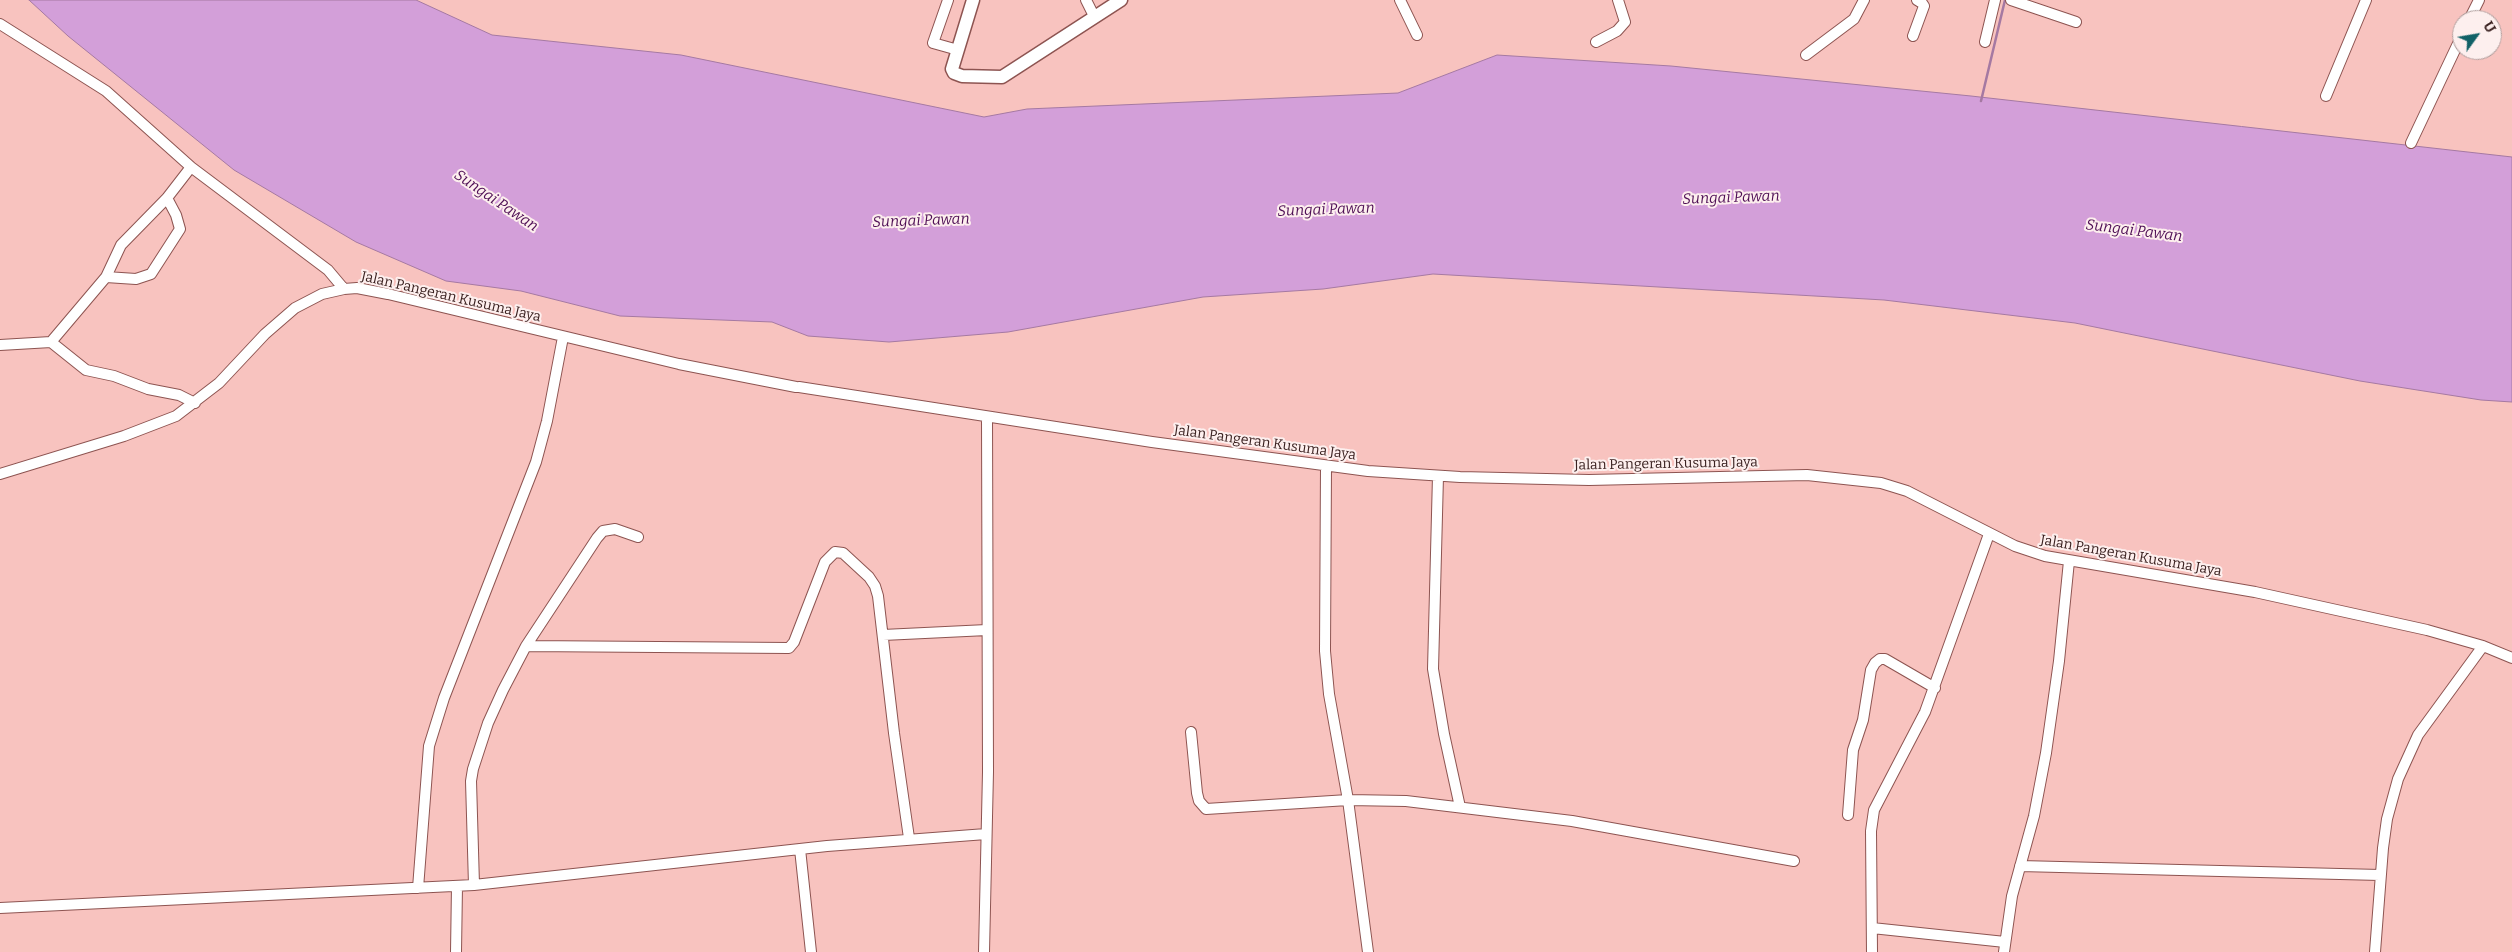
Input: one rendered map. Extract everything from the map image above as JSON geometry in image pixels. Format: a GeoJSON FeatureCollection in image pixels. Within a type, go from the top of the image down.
{"type":"FeatureCollection","features":[{"type":"Feature","properties":{"kind":"main road"},"geometry":{"type":"LineString","coordinates":[[973,0],[952,69],[956,75],[1002,77],[1121,0]]}},
{"type":"Feature","properties":{"kind":"street"},"geometry":{"type":"LineString","coordinates":[[948,0],[938,44],[958,50]]}},
{"type":"Feature","properties":{"kind":"street"},"geometry":{"type":"LineString","coordinates":[[1086,0],[1094,16]]}},
{"type":"Feature","properties":{"kind":"street"},"geometry":{"type":"LineString","coordinates":[[1400,0],[1417,35]]}},
{"type":"Feature","properties":{"kind":"street"},"geometry":{"type":"LineString","coordinates":[[1596,42],[1617,31],[1625,22],[1618,0]]}},
{"type":"Feature","properties":{"kind":"street"},"geometry":{"type":"LineString","coordinates":[[1806,55],[1854,19],[1864,0]]}},
{"type":"Feature","properties":{"kind":"street"},"geometry":{"type":"LineString","coordinates":[[1913,36],[1924,6],[1917,0]]}},
{"type":"Feature","properties":{"kind":"street"},"geometry":{"type":"LineString","coordinates":[[1985,42],[1995,0]]}},
{"type":"Feature","properties":{"kind":"street"},"geometry":{"type":"LineString","coordinates":[[2011,0],[2076,22]]}},
{"type":"Feature","properties":{"kind":"street"},"geometry":{"type":"LineString","coordinates":[[2326,96],[2366,0]]}},
{"type":"Feature","properties":{"kind":"street"},"geometry":{"type":"LineString","coordinates":[[0,24],[106,91],[191,167],[328,270],[344,289]]}},
{"type":"Feature","properties":{"kind":"street"},"geometry":{"type":"LineString","coordinates":[[2411,143],[2452,56]]}},
{"type":"Feature","properties":{"kind":"street"},"geometry":{"type":"LineString","coordinates":[[51,342],[106,277],[121,245],[166,198],[191,167]]}},
{"type":"Feature","properties":{"kind":"street"},"geometry":{"type":"LineString","coordinates":[[106,277],[136,279],[151,274],[180,229],[176,215],[166,198]]}},
{"type":"Feature","properties":{"kind":"street","name":"Jalan Pangeran Kusuma Jaya"},"geometry":{"type":"LineString","coordinates":[[0,474],[157,424],[176,416],[219,383],[265,334],[295,308],[322,294],[344,289],[369,290],[679,364],[798,387],[1066,429],[1326,466],[1438,476],[1590,480],[1775,474],[1833,477],[1895,487],[1989,534],[2030,552],[2068,561],[2211,583],[2427,630],[2483,646],[2512,658]]}},
{"type":"Feature","properties":{"kind":"street"},"geometry":{"type":"LineString","coordinates":[[418,888],[429,746],[444,698],[536,462],[547,421],[563,337]]}},
{"type":"Feature","properties":{"kind":"street"},"geometry":{"type":"LineString","coordinates":[[0,344],[51,342],[86,370],[114,376],[148,389],[179,395],[195,403]]}},
{"type":"Feature","properties":{"kind":"street"},"geometry":{"type":"LineString","coordinates":[[984,952],[987,417]]}},
{"type":"Feature","properties":{"kind":"street"},"geometry":{"type":"LineString","coordinates":[[1326,466],[1325,651],[1329,694],[1348,800],[1368,952]]}},
{"type":"Feature","properties":{"kind":"street"},"geometry":{"type":"LineString","coordinates":[[1438,476],[1434,669],[1444,734],[1460,807]]}},
{"type":"Feature","properties":{"kind":"street"},"geometry":{"type":"LineString","coordinates":[[474,885],[473,769],[488,723],[526,646],[596,538],[603,531],[615,529],[638,537]]}},
{"type":"Feature","properties":{"kind":"street"},"geometry":{"type":"LineString","coordinates":[[1872,952],[1871,832],[1874,810],[1914,736],[1935,688],[1989,534]]}},
{"type":"Feature","properties":{"kind":"street"},"geometry":{"type":"LineString","coordinates":[[526,646],[788,648],[794,642],[825,562],[831,554],[838,551],[843,553],[875,586],[884,634],[894,733],[909,838]]}},
{"type":"Feature","properties":{"kind":"street"},"geometry":{"type":"LineString","coordinates":[[1872,928],[2004,947],[2020,866],[2034,816],[2046,753],[2059,661],[2068,561]]}},
{"type":"Feature","properties":{"kind":"street"},"geometry":{"type":"LineString","coordinates":[[884,634],[987,630]]}},
{"type":"Feature","properties":{"kind":"street"},"geometry":{"type":"LineString","coordinates":[[2375,952],[2380,875],[2391,801],[2409,752],[2431,717],[2483,646]]}},
{"type":"Feature","properties":{"kind":"street"},"geometry":{"type":"LineString","coordinates":[[1848,815],[1853,750],[1863,720],[1870,670],[1880,659],[1886,659],[1935,688]]}},
{"type":"Feature","properties":{"kind":"street"},"geometry":{"type":"LineString","coordinates":[[1191,732],[1197,793],[1199,801],[1206,809],[1348,800],[1406,801],[1589,824],[1794,861]]}},
{"type":"Feature","properties":{"kind":"street"},"geometry":{"type":"LineString","coordinates":[[0,908],[474,885],[909,838],[986,834]]}},
{"type":"Feature","properties":{"kind":"street"},"geometry":{"type":"LineString","coordinates":[[800,849],[811,952]]}},
{"type":"Feature","properties":{"kind":"street"},"geometry":{"type":"LineString","coordinates":[[2020,866],[2380,875]]}},
{"type":"Feature","properties":{"kind":"street"},"geometry":{"type":"LineString","coordinates":[[456,952],[457,886]]}},
{"type":"Feature","properties":{"kind":"water","name":"Sungai Pawan"},"geometry":{"type":"Polygon","coordinates":[[[29,0],[416,0],[492,35],[681,55],[984,117],[1027,109],[1398,93],[1497,55],[1671,66],[1971,96],[2512,157],[2512,402],[2481,400],[2360,381],[2075,323],[1884,300],[1433,274],[1323,289],[1203,297],[1008,332],[889,342],[808,336],[772,322],[620,316],[521,291],[446,281],[356,242],[234,170],[68,36],[29,0]]]}},
{"type":"Feature","properties":{"kind":"waterway"},"geometry":{"type":"LineString","coordinates":[[1981,101],[2005,0]]}}]}
